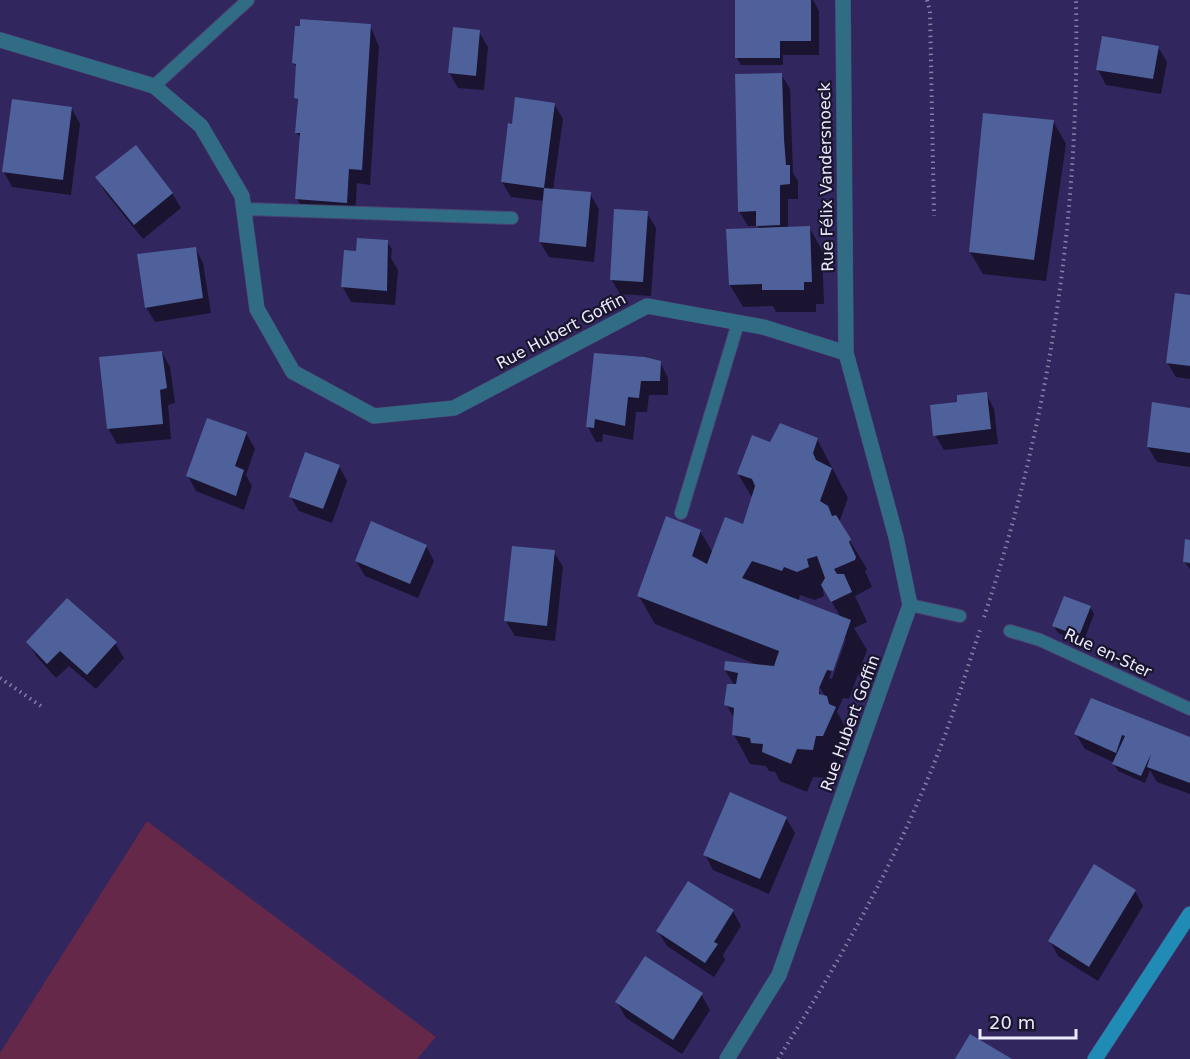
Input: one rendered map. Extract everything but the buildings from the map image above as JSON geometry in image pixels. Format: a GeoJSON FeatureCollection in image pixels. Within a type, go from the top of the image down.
{"type":"FeatureCollection","features":[{"type":"Feature","properties":{"kind":"main road"},"geometry":{"type":"LineString","coordinates":[[1095,1059],[1190,914]]}},
{"type":"Feature","properties":{"kind":"street","name":"Rue Félix Vandersnoeck"},"geometry":{"type":"LineString","coordinates":[[843,0],[846,353]]}},
{"type":"Feature","properties":{"kind":"street","name":"Rue Hubert Goffin"},"geometry":{"type":"LineString","coordinates":[[0,40],[154,86],[201,126],[242,196],[257,309],[293,372],[374,416],[454,408],[647,306],[763,327],[846,353]]}},
{"type":"Feature","properties":{"kind":"street"},"geometry":{"type":"LineString","coordinates":[[846,353],[896,537],[910,605]]}},
{"type":"Feature","properties":{"kind":"street","name":"Rue Hubert Goffin"},"geometry":{"type":"LineString","coordinates":[[727,1059],[779,975],[910,605]]}},
{"type":"Feature","properties":{"kind":"lane"},"geometry":{"type":"LineString","coordinates":[[154,86],[248,0]]}},
{"type":"Feature","properties":{"kind":"lane"},"geometry":{"type":"LineString","coordinates":[[244,209],[512,218]]}},
{"type":"Feature","properties":{"kind":"lane"},"geometry":{"type":"LineString","coordinates":[[681,513],[738,323]]}},
{"type":"Feature","properties":{"kind":"lane"},"geometry":{"type":"LineString","coordinates":[[910,605],[960,616]]}},
{"type":"Feature","properties":{"kind":"lane","name":"Rue en-Ster"},"geometry":{"type":"LineString","coordinates":[[1010,632],[1040,640],[1190,709]]}},
{"type":"Feature","properties":{"kind":"path"},"geometry":{"type":"LineString","coordinates":[[927,0],[930,11],[934,216]]}},
{"type":"Feature","properties":{"kind":"path"},"geometry":{"type":"LineString","coordinates":[[778,1059],[821,990],[891,861],[936,760],[998,574],[1030,463],[1051,358],[1070,215],[1077,63],[1076,0]]}},
{"type":"Feature","properties":{"kind":"path"},"geometry":{"type":"LineString","coordinates":[[0,678],[41,706]]}},
{"type":"Feature","properties":{"kind":"shaded area"},"geometry":{"type":"Polygon","coordinates":[[[147,821],[436,1037],[417,1059],[0,1059],[0,1053],[147,821]]]}}]}
